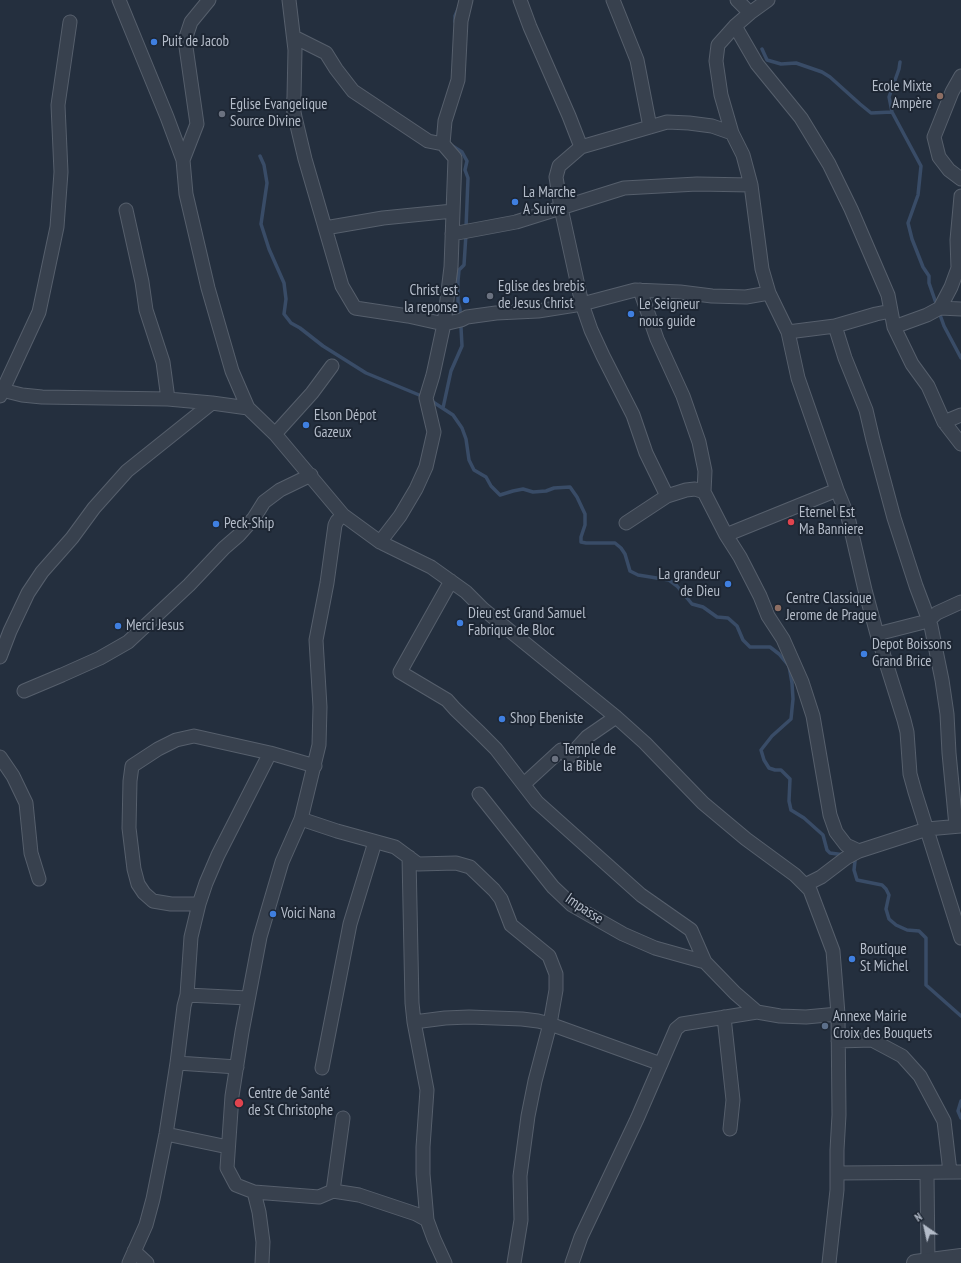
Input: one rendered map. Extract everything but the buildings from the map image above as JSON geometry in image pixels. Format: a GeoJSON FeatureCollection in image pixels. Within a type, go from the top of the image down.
{"type":"FeatureCollection","features":[{"type":"Feature","properties":{"kind":"street"},"geometry":{"type":"LineString","coordinates":[[119,0],[183,160],[186,194],[208,288],[232,371],[248,408],[276,434],[343,515],[380,542],[431,567],[466,592],[483,609],[616,717],[645,743],[703,803],[746,839],[795,875],[810,890],[833,951],[838,1014],[839,1116],[837,1190],[829,1263]]}},
{"type":"Feature","properties":{"kind":"street"},"geometry":{"type":"LineString","coordinates":[[183,160],[197,124],[186,40],[192,22],[209,0]]}},
{"type":"Feature","properties":{"kind":"street"},"geometry":{"type":"LineString","coordinates":[[288,0],[294,38],[293,107],[305,159],[342,286],[355,308],[408,316],[444,324],[467,317],[496,313],[538,311],[582,304],[635,290],[746,297],[769,293]]}},
{"type":"Feature","properties":{"kind":"street"},"geometry":{"type":"LineString","coordinates":[[443,144],[445,121],[458,80],[461,21],[466,0]]}},
{"type":"Feature","properties":{"kind":"street"},"geometry":{"type":"LineString","coordinates":[[520,0],[581,147]]}},
{"type":"Feature","properties":{"kind":"street"},"geometry":{"type":"LineString","coordinates":[[737,0],[750,13]]}},
{"type":"Feature","properties":{"kind":"street"},"geometry":{"type":"LineString","coordinates":[[768,0],[734,26],[718,46],[716,61],[721,95],[732,133],[743,155],[751,185],[762,269],[769,293],[788,332],[798,378],[837,490],[848,517],[877,634],[907,732],[910,774],[961,938]]}},
{"type":"Feature","properties":{"kind":"street"},"geometry":{"type":"LineString","coordinates":[[615,1],[637,60],[650,127]]}},
{"type":"Feature","properties":{"kind":"street"},"geometry":{"type":"LineString","coordinates":[[70,22],[58,105],[60,172],[57,226],[39,312],[1,393],[49,398],[168,399],[248,408]]}},
{"type":"Feature","properties":{"kind":"street"},"geometry":{"type":"LineString","coordinates":[[734,26],[757,64],[801,118],[829,164],[851,209],[888,295],[894,327],[912,364],[928,386],[944,422],[961,444]]}},
{"type":"Feature","properties":{"kind":"street"},"geometry":{"type":"LineString","coordinates":[[294,38],[326,53],[353,91],[428,141],[443,144],[455,158],[451,267],[444,324],[433,375],[426,398],[434,432],[426,467],[416,489],[400,516],[380,542]]}},
{"type":"Feature","properties":{"kind":"street"},"geometry":{"type":"LineString","coordinates":[[961,76],[952,92],[934,137],[939,157],[949,170],[961,179]]}},
{"type":"Feature","properties":{"kind":"street"},"geometry":{"type":"LineString","coordinates":[[667,496],[646,452],[633,415],[591,330],[582,304],[561,208],[556,177],[559,166],[581,147],[667,122],[712,126],[732,133]]}},
{"type":"Feature","properties":{"kind":"street"},"geometry":{"type":"LineString","coordinates":[[452,234],[516,222],[624,188],[697,184],[751,185]]}},
{"type":"Feature","properties":{"kind":"street"},"geometry":{"type":"LineString","coordinates":[[940,308],[951,287],[958,268],[957,240],[961,196]]}},
{"type":"Feature","properties":{"kind":"street"},"geometry":{"type":"LineString","coordinates":[[126,210],[142,282],[146,310],[162,362],[168,399]]}},
{"type":"Feature","properties":{"kind":"street"},"geometry":{"type":"LineString","coordinates":[[325,228],[384,218],[452,211]]}},
{"type":"Feature","properties":{"kind":"street"},"geometry":{"type":"LineString","coordinates":[[640,290],[657,339],[683,396],[699,442],[705,471],[704,492],[740,557],[760,596],[768,616],[783,639],[802,682],[813,716],[830,816],[836,832],[846,845],[859,851]]}},
{"type":"Feature","properties":{"kind":"street"},"geometry":{"type":"LineString","coordinates":[[894,327],[940,308],[961,309]]}},
{"type":"Feature","properties":{"kind":"street"},"geometry":{"type":"LineString","coordinates":[[788,332],[836,326],[891,311]]}},
{"type":"Feature","properties":{"kind":"street"},"geometry":{"type":"LineString","coordinates":[[805,885],[821,877],[846,858],[859,851],[927,829],[959,826],[949,753],[947,714],[942,680],[928,621],[894,518],[866,410],[845,358],[836,326]]}},
{"type":"Feature","properties":{"kind":"street"},"geometry":{"type":"LineString","coordinates":[[276,434],[312,393],[332,366]]}},
{"type":"Feature","properties":{"kind":"street"},"geometry":{"type":"LineString","coordinates":[[0,657],[10,631],[28,593],[42,572],[72,538],[94,508],[127,471],[212,403]]}},
{"type":"Feature","properties":{"kind":"street"},"geometry":{"type":"LineString","coordinates":[[944,422],[961,415]]}},
{"type":"Feature","properties":{"kind":"street"},"geometry":{"type":"LineString","coordinates":[[24,691],[75,670],[128,642],[189,585],[224,548],[239,535],[254,518],[264,502],[280,490],[311,475]]}},
{"type":"Feature","properties":{"kind":"street"},"geometry":{"type":"LineString","coordinates":[[626,523],[667,496],[686,490],[695,489],[704,492]]}},
{"type":"Feature","properties":{"kind":"street"},"geometry":{"type":"LineString","coordinates":[[726,534],[837,490]]}},
{"type":"Feature","properties":{"kind":"street"},"geometry":{"type":"LineString","coordinates":[[343,515],[335,525],[327,583],[316,640],[320,715],[319,744],[315,766],[301,819],[282,862],[260,938],[248,998],[232,1096],[227,1168],[236,1184],[254,1192],[318,1197],[333,1191],[359,1195],[416,1214],[427,1220]]}},
{"type":"Feature","properties":{"kind":"street"},"geometry":{"type":"LineString","coordinates":[[451,581],[400,672],[447,700],[496,749],[537,802],[641,895],[691,930],[705,962],[734,993],[757,1012]]}},
{"type":"Feature","properties":{"kind":"street"},"geometry":{"type":"LineString","coordinates":[[877,634],[928,621],[937,614],[961,602]]}},
{"type":"Feature","properties":{"kind":"street"},"geometry":{"type":"LineString","coordinates":[[524,784],[560,750],[569,757],[587,737],[616,717]]}},
{"type":"Feature","properties":{"kind":"street"},"geometry":{"type":"LineString","coordinates":[[199,904],[170,904],[153,901],[144,893],[138,884],[134,869],[129,828],[130,781],[132,766],[158,749],[176,740],[194,736],[270,753],[315,766]]}},
{"type":"Feature","properties":{"kind":"street"},"geometry":{"type":"LineString","coordinates":[[129,1263],[153,1199],[166,1134],[184,1006],[187,995],[191,937],[199,904],[206,883],[218,856],[270,753]]}},
{"type":"Feature","properties":{"kind":"street"},"geometry":{"type":"LineString","coordinates":[[0,757],[13,776],[26,804],[31,853],[39,879]]}},
{"type":"Feature","properties":{"kind":"street","name":"Impasse"},"geometry":{"type":"LineString","coordinates":[[479,794],[554,887],[572,905],[623,934],[655,948],[705,962]]}},
{"type":"Feature","properties":{"kind":"street"},"geometry":{"type":"LineString","coordinates":[[301,819],[337,831],[395,847],[418,864],[463,864],[470,868],[494,890],[501,899],[511,925],[549,956],[556,974],[556,990],[550,1024],[535,1081],[528,1116],[520,1176],[521,1220],[514,1263]]}},
{"type":"Feature","properties":{"kind":"street"},"geometry":{"type":"LineString","coordinates":[[322,1068],[332,1022],[334,998],[350,924],[376,842]]}},
{"type":"Feature","properties":{"kind":"street"},"geometry":{"type":"LineString","coordinates":[[410,857],[412,1003],[414,1022],[427,1090],[423,1147],[423,1174],[427,1220],[445,1263]]}},
{"type":"Feature","properties":{"kind":"street"},"geometry":{"type":"LineString","coordinates":[[734,993],[739,1004],[739,1014]]}},
{"type":"Feature","properties":{"kind":"street"},"geometry":{"type":"LineString","coordinates":[[187,995],[248,998]]}},
{"type":"Feature","properties":{"kind":"street"},"geometry":{"type":"LineString","coordinates":[[572,1263],[581,1237],[637,1120],[676,1029],[682,1024],[757,1012],[780,1016],[806,1017],[838,1014]]}},
{"type":"Feature","properties":{"kind":"street"},"geometry":{"type":"LineString","coordinates":[[414,1022],[469,1017],[522,1019],[550,1024],[661,1064]]}},
{"type":"Feature","properties":{"kind":"street"},"geometry":{"type":"LineString","coordinates":[[724,1017],[733,1100],[730,1129]]}},
{"type":"Feature","properties":{"kind":"street"},"geometry":{"type":"LineString","coordinates":[[837,1173],[956,1172],[944,1121],[920,1076],[902,1056],[872,1040],[838,1041]]}},
{"type":"Feature","properties":{"kind":"street"},"geometry":{"type":"LineString","coordinates":[[177,1063],[237,1067]]}},
{"type":"Feature","properties":{"kind":"street"},"geometry":{"type":"LineString","coordinates":[[333,1191],[343,1118]]}},
{"type":"Feature","properties":{"kind":"street"},"geometry":{"type":"LineString","coordinates":[[166,1134],[228,1147]]}},
{"type":"Feature","properties":{"kind":"street"},"geometry":{"type":"LineString","coordinates":[[927,1173],[922,1263],[961,1257]]}},
{"type":"Feature","properties":{"kind":"street"},"geometry":{"type":"LineString","coordinates":[[254,1192],[260,1212],[263,1242],[262,1263]]}},
{"type":"Feature","properties":{"kind":"street"},"geometry":{"type":"LineString","coordinates":[[134,1251],[147,1263]]}},
{"type":"Feature","properties":{"kind":"waterway"},"geometry":{"type":"LineString","coordinates":[[455,22],[455,16],[458,9]]}},
{"type":"Feature","properties":{"kind":"waterway"},"geometry":{"type":"LineString","coordinates":[[762,49],[767,60],[781,64],[796,63],[822,72],[830,77],[871,113],[892,112]]}},
{"type":"Feature","properties":{"kind":"waterway"},"geometry":{"type":"LineString","coordinates":[[900,62],[889,97],[892,112],[921,166],[918,195],[908,223],[912,239],[923,267],[929,276],[929,283],[937,306]]}},
{"type":"Feature","properties":{"kind":"waterway"},"geometry":{"type":"LineString","coordinates":[[451,145],[462,152],[467,161],[465,170],[468,178],[466,228]]}},
{"type":"Feature","properties":{"kind":"waterway"},"geometry":{"type":"LineString","coordinates":[[260,156],[264,165],[267,183],[261,224],[269,249],[284,283],[286,299],[284,314],[291,323],[323,346],[366,373],[424,397]]}},
{"type":"Feature","properties":{"kind":"waterway"},"geometry":{"type":"LineString","coordinates":[[443,408],[451,371],[462,346],[460,309],[458,302],[458,281],[459,270],[464,265],[466,234]]}},
{"type":"Feature","properties":{"kind":"waterway"},"geometry":{"type":"LineString","coordinates":[[939,312],[944,326],[961,358]]}},
{"type":"Feature","properties":{"kind":"waterway"},"geometry":{"type":"LineString","coordinates":[[430,400],[453,415],[462,428],[466,439],[469,460],[474,470],[486,477],[491,486],[500,495],[523,489],[533,492],[570,487],[577,497],[585,514],[585,525],[581,542],[615,543],[625,554],[630,571],[638,575],[669,580],[677,586],[692,604],[703,607],[717,617],[728,618],[737,626],[743,640],[750,647],[770,647],[779,654],[789,666],[793,699],[791,719],[772,736],[761,750],[764,760],[769,768],[781,770],[790,779],[789,801],[791,810],[804,818],[823,835],[827,850],[830,853],[845,855]]}},
{"type":"Feature","properties":{"kind":"waterway"},"geometry":{"type":"LineString","coordinates":[[852,858],[855,861],[854,870],[857,880],[882,885],[886,889],[889,895],[886,909],[889,919],[896,925],[907,930],[919,931],[926,938],[926,985],[961,1016]]}},
{"type":"Feature","properties":{"kind":"waterway"},"geometry":{"type":"LineString","coordinates":[[961,1101],[958,1111],[961,1118]]}},
{"type":"Feature","properties":{"kind":"place","name":"Puit de Jacob"},"geometry":{"type":"Point","coordinates":[154,42]}},
{"type":"Feature","properties":{"kind":"place","name":"Ecole Mixte Ampère"},"geometry":{"type":"Point","coordinates":[940,96]}},
{"type":"Feature","properties":{"kind":"place","name":"Eglise Evangelique Source Divine"},"geometry":{"type":"Point","coordinates":[222,114]}},
{"type":"Feature","properties":{"kind":"place","name":"La Marche A Suivre"},"geometry":{"type":"Point","coordinates":[515,202]}},
{"type":"Feature","properties":{"kind":"place","name":"Eglise des brebis de Jesus Christ"},"geometry":{"type":"Point","coordinates":[490,296]}},
{"type":"Feature","properties":{"kind":"place","name":"Christ est la reponse"},"geometry":{"type":"Point","coordinates":[466,300]}},
{"type":"Feature","properties":{"kind":"place","name":"Le Seigneur nous guide"},"geometry":{"type":"Point","coordinates":[631,314]}},
{"type":"Feature","properties":{"kind":"place","name":"Elson Dépot Gazeux"},"geometry":{"type":"Point","coordinates":[306,425]}},
{"type":"Feature","properties":{"kind":"place","name":"Eternel Est Ma Banniere"},"geometry":{"type":"Point","coordinates":[791,522]}},
{"type":"Feature","properties":{"kind":"place","name":"Peck-Ship"},"geometry":{"type":"Point","coordinates":[216,524]}},
{"type":"Feature","properties":{"kind":"place","name":"La grandeur de Dieu"},"geometry":{"type":"Point","coordinates":[728,584]}},
{"type":"Feature","properties":{"kind":"place","name":"Centre Classique Jerome de Prague"},"geometry":{"type":"Point","coordinates":[778,608]}},
{"type":"Feature","properties":{"kind":"place","name":"Dieu est Grand Samuel Fabrique de Bloc"},"geometry":{"type":"Point","coordinates":[460,623]}},
{"type":"Feature","properties":{"kind":"place","name":"Merci Jesus"},"geometry":{"type":"Point","coordinates":[118,626]}},
{"type":"Feature","properties":{"kind":"place","name":"Depot Boissons Grand Brice"},"geometry":{"type":"Point","coordinates":[864,654]}},
{"type":"Feature","properties":{"kind":"place","name":"Shop Ebeniste"},"geometry":{"type":"Point","coordinates":[502,719]}},
{"type":"Feature","properties":{"kind":"place","name":"Temple de la Bible"},"geometry":{"type":"Point","coordinates":[555,759]}},
{"type":"Feature","properties":{"kind":"place","name":"Voici Nana"},"geometry":{"type":"Point","coordinates":[273,914]}},
{"type":"Feature","properties":{"kind":"place","name":"Boutique St Michel"},"geometry":{"type":"Point","coordinates":[852,959]}},
{"type":"Feature","properties":{"kind":"place","name":"Annexe Mairie Croix des Bouquets"},"geometry":{"type":"Point","coordinates":[825,1026]}},
{"type":"Feature","properties":{"kind":"place","name":"Centre de Santé de St Christophe"},"geometry":{"type":"Point","coordinates":[239,1103]}}]}
